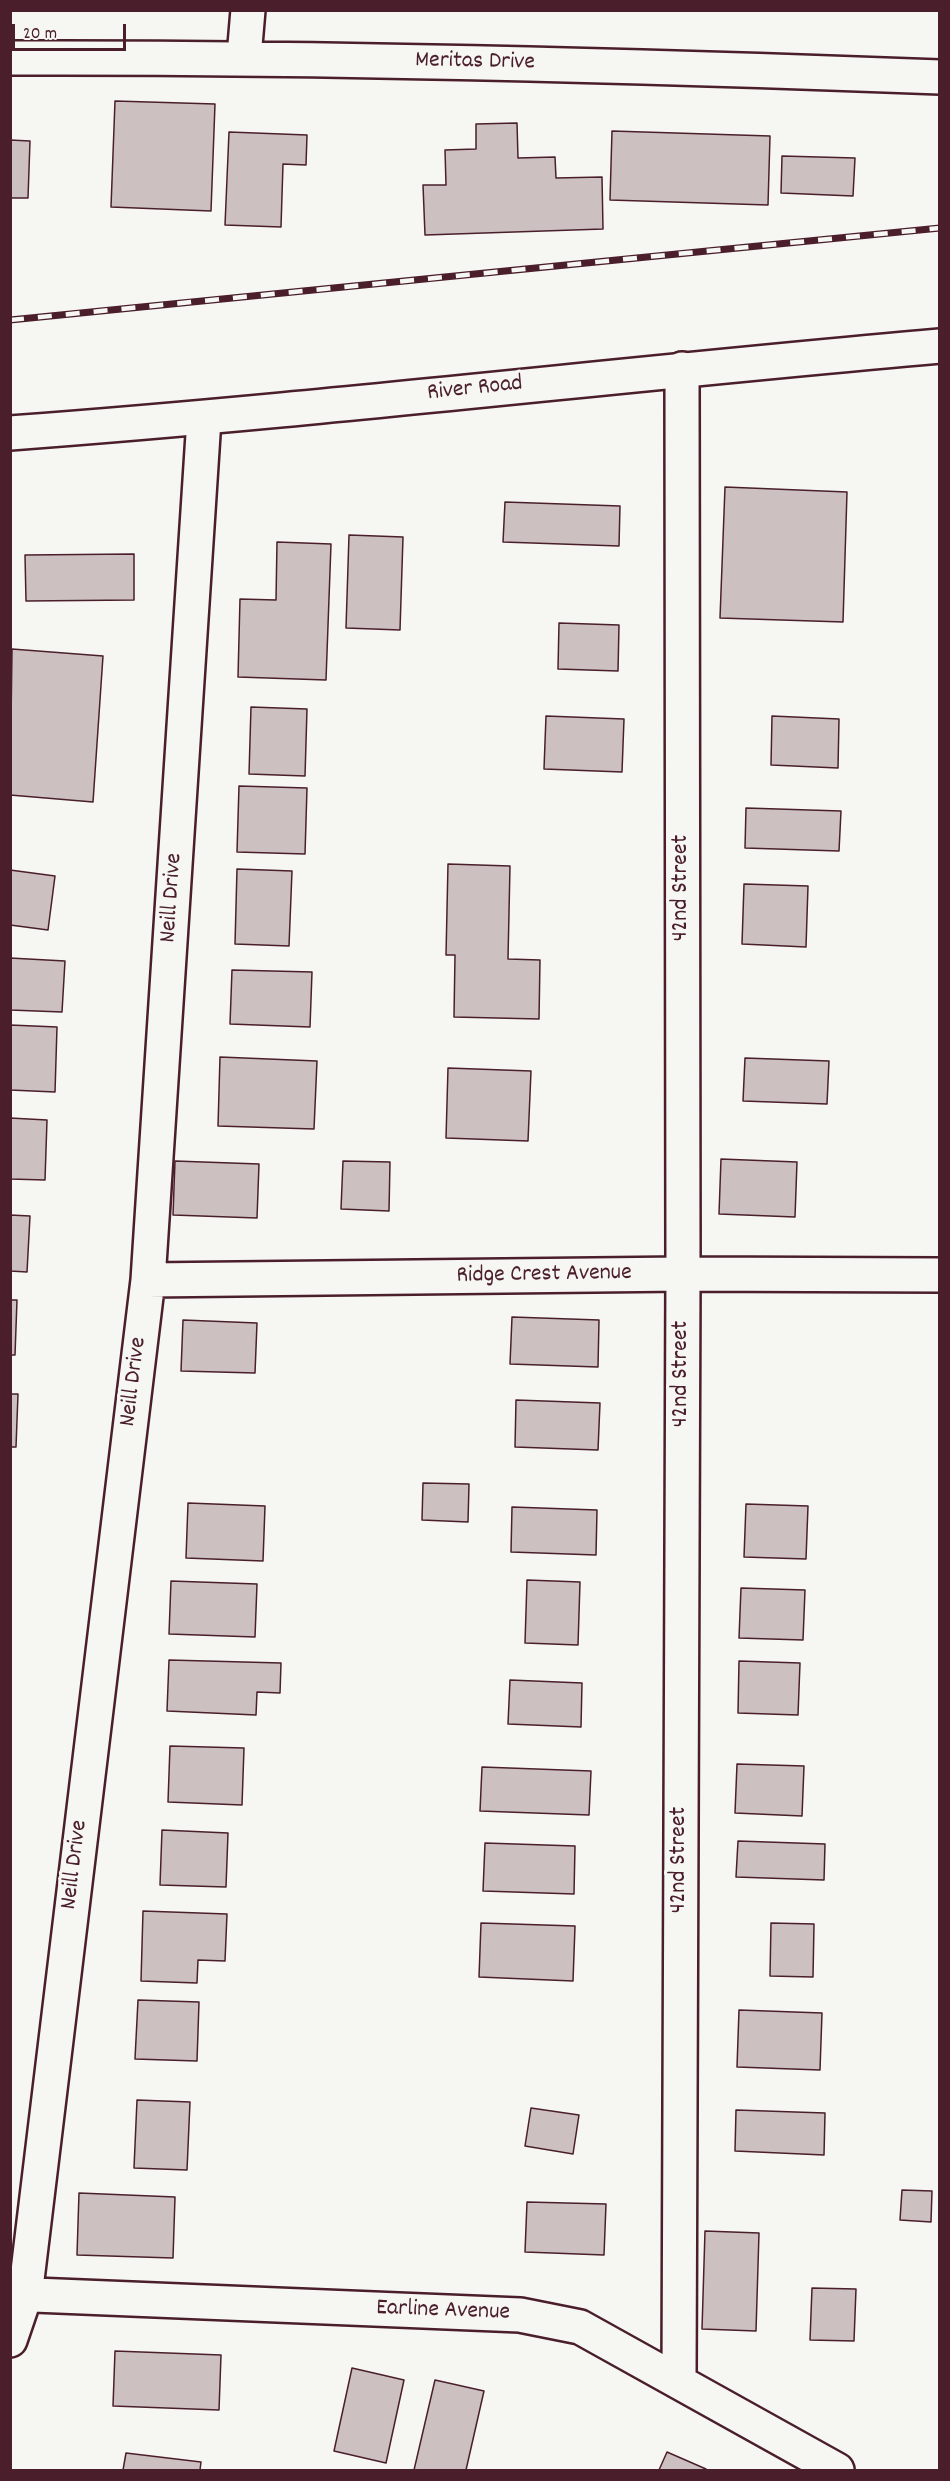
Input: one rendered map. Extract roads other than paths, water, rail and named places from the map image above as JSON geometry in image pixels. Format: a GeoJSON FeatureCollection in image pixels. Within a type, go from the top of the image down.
{"type":"FeatureCollection","features":[{"type":"Feature","properties":{"kind":"street"},"geometry":{"type":"LineString","coordinates":[[244,57],[248,10]]}},
{"type":"Feature","properties":{"kind":"street","name":"Meritas Drive"},"geometry":{"type":"LineString","coordinates":[[10,58],[244,57],[710,68],[939,78]]}},
{"type":"Feature","properties":{"kind":"street","name":"River Road"},"geometry":{"type":"LineString","coordinates":[[10,432],[204,419],[682,369],[939,346]]}},
{"type":"Feature","properties":{"kind":"street","name":"42nd Street"},"geometry":{"type":"LineString","coordinates":[[679,2380],[683,1274],[682,369]]}},
{"type":"Feature","properties":{"kind":"street","name":"Neill Drive"},"geometry":{"type":"LineString","coordinates":[[10,2340],[18,2295],[148,1280],[204,419]]}},
{"type":"Feature","properties":{"kind":"street","name":"Ridge Crest Avenue"},"geometry":{"type":"LineString","coordinates":[[148,1280],[683,1274],[939,1275]]}},
{"type":"Feature","properties":{"kind":"street","name":"Earline Avenue"},"geometry":{"type":"LineString","coordinates":[[18,2295],[520,2315],[580,2327],[679,2380],[837,2470]]}},
{"type":"Feature","properties":{"kind":"railway"},"geometry":{"type":"LineString","coordinates":[[10,320],[940,228]]}}]}
